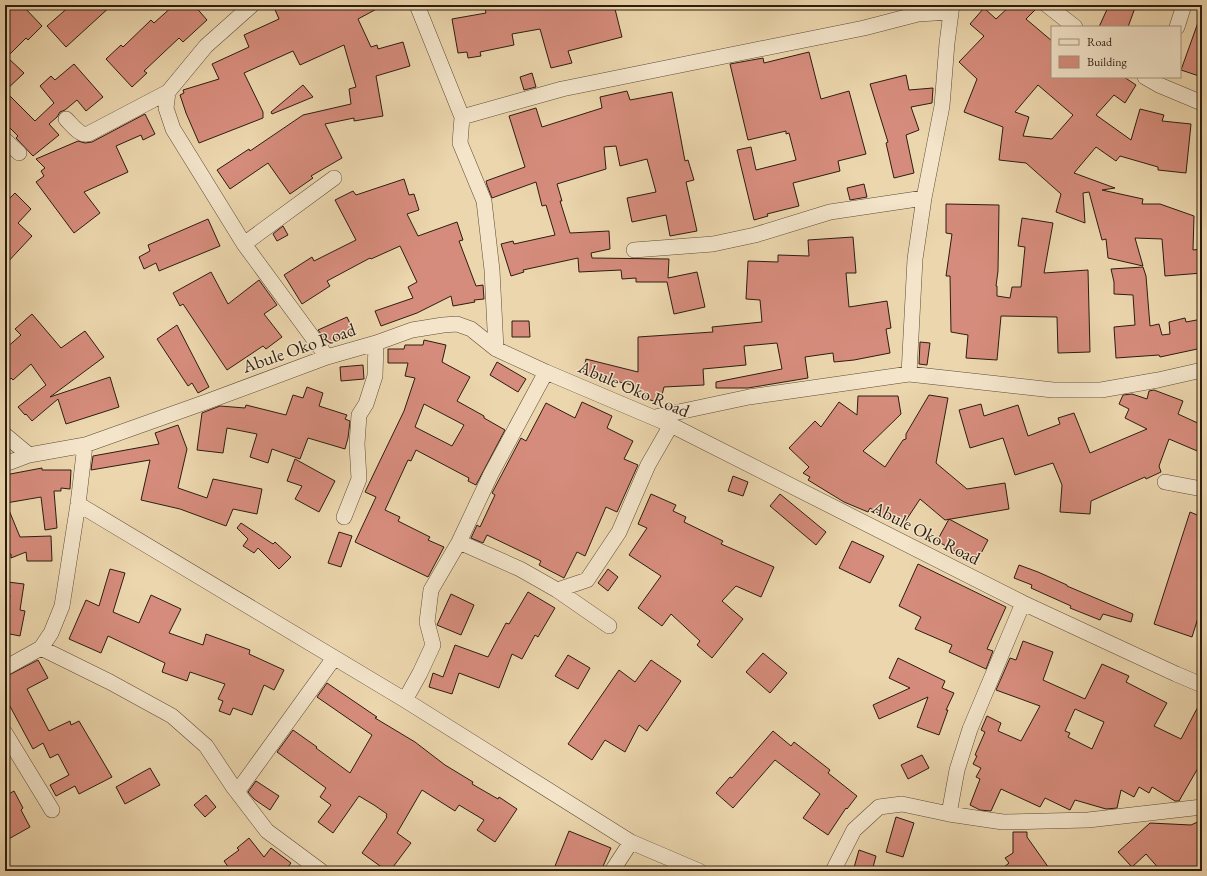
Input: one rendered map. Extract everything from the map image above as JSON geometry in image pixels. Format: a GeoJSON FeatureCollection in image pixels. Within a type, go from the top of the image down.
{"type":"FeatureCollection","features":[{"type":"Feature","properties":{"kind":"street"},"geometry":{"type":"LineString","coordinates":[[66,119],[81,133],[84,135],[88,134],[168,92],[206,46],[252,5]]}},
{"type":"Feature","properties":{"kind":"street"},"geometry":{"type":"LineString","coordinates":[[417,5],[462,117],[460,143],[484,201],[492,270],[496,349]]}},
{"type":"Feature","properties":{"kind":"street"},"geometry":{"type":"LineString","coordinates":[[1047,5],[1074,26]]}},
{"type":"Feature","properties":{"kind":"street"},"geometry":{"type":"LineString","coordinates":[[1177,26],[1184,5]]}},
{"type":"Feature","properties":{"kind":"street"},"geometry":{"type":"LineString","coordinates":[[462,117],[562,89],[864,28],[918,14],[951,8],[942,106],[924,198],[915,259],[909,374]]}},
{"type":"Feature","properties":{"kind":"street"},"geometry":{"type":"LineString","coordinates":[[1149,78],[1160,81],[1202,103]]}},
{"type":"Feature","properties":{"kind":"street"},"geometry":{"type":"LineString","coordinates":[[168,92],[166,108],[173,129],[244,244],[327,357]]}},
{"type":"Feature","properties":{"kind":"street"},"geometry":{"type":"LineString","coordinates":[[5,140],[19,153]]}},
{"type":"Feature","properties":{"kind":"street"},"geometry":{"type":"LineString","coordinates":[[244,244],[334,178]]}},
{"type":"Feature","properties":{"kind":"street"},"geometry":{"type":"LineString","coordinates":[[634,250],[712,244],[756,235],[830,212],[924,198]]}},
{"type":"Feature","properties":{"kind":"street","name":"Abule Oko Road"},"geometry":{"type":"LineString","coordinates":[[5,464],[29,455],[85,445],[327,357],[376,343],[412,330],[457,324],[471,329],[496,349],[546,372],[655,417],[1023,603],[1202,685]]}},
{"type":"Feature","properties":{"kind":"street"},"geometry":{"type":"LineString","coordinates":[[344,517],[359,479],[357,444],[358,415],[366,404],[375,376],[376,343]]}},
{"type":"Feature","properties":{"kind":"street"},"geometry":{"type":"LineString","coordinates":[[655,417],[749,397],[909,374],[1053,390],[1094,390],[1151,381],[1202,370]]}},
{"type":"Feature","properties":{"kind":"street"},"geometry":{"type":"LineString","coordinates":[[405,700],[433,645],[427,622],[430,590],[459,542],[491,474],[546,372]]}},
{"type":"Feature","properties":{"kind":"street"},"geometry":{"type":"LineString","coordinates":[[557,590],[587,580],[619,532],[648,465],[671,425]]}},
{"type":"Feature","properties":{"kind":"street"},"geometry":{"type":"LineString","coordinates":[[5,435],[29,455]]}},
{"type":"Feature","properties":{"kind":"street"},"geometry":{"type":"LineString","coordinates":[[5,668],[41,648],[51,633],[62,606],[78,504],[85,445]]}},
{"type":"Feature","properties":{"kind":"street"},"geometry":{"type":"LineString","coordinates":[[1165,482],[1202,488]]}},
{"type":"Feature","properties":{"kind":"street"},"geometry":{"type":"LineString","coordinates":[[78,504],[405,700],[631,842],[699,871]]}},
{"type":"Feature","properties":{"kind":"street"},"geometry":{"type":"LineString","coordinates":[[459,542],[520,569],[557,590],[609,626]]}},
{"type":"Feature","properties":{"kind":"street"},"geometry":{"type":"LineString","coordinates":[[949,814],[957,770],[970,729],[1023,603]]}},
{"type":"Feature","properties":{"kind":"street"},"geometry":{"type":"LineString","coordinates":[[41,648],[110,682],[172,716],[206,746],[237,792],[267,831],[321,871]]}},
{"type":"Feature","properties":{"kind":"street"},"geometry":{"type":"LineString","coordinates":[[237,792],[334,658]]}},
{"type":"Feature","properties":{"kind":"street"},"geometry":{"type":"LineString","coordinates":[[5,734],[52,810]]}},
{"type":"Feature","properties":{"kind":"street"},"geometry":{"type":"LineString","coordinates":[[833,871],[854,830],[878,807],[902,804],[949,814],[1010,822],[1088,820],[1202,807]]}},
{"type":"Feature","properties":{"kind":"street"},"geometry":{"type":"LineString","coordinates":[[612,871],[626,852],[631,842]]}},
{"type":"Feature","properties":{"kind":"building"},"geometry":{"type":"Polygon","coordinates":[[[5,5],[22,5],[42,26],[28,40],[26,38],[7,57],[24,73],[5,91],[5,5]]]}},
{"type":"Feature","properties":{"kind":"building"},"geometry":{"type":"Polygon","coordinates":[[[71,5],[112,5],[66,47],[47,26],[71,5]]]}},
{"type":"Feature","properties":{"kind":"building"},"geometry":{"type":"Polygon","coordinates":[[[174,5],[194,5],[207,20],[183,42],[179,38],[144,71],[147,73],[132,87],[106,59],[121,45],[123,47],[151,20],[154,23],[174,5]]]}},
{"type":"Feature","properties":{"kind":"building"},"geometry":{"type":"Polygon","coordinates":[[[273,5],[384,5],[358,19],[371,47],[377,45],[378,49],[403,42],[410,66],[376,76],[383,116],[354,121],[354,118],[325,124],[342,158],[311,176],[313,178],[290,194],[268,163],[230,189],[217,170],[249,149],[250,151],[303,115],[351,104],[349,89],[356,87],[344,45],[300,65],[293,51],[244,73],[263,112],[263,118],[199,143],[180,95],[184,93],[183,90],[219,79],[212,64],[249,47],[244,35],[279,19],[273,5]]]}},
{"type":"Feature","properties":{"kind":"building"},"geometry":{"type":"Polygon","coordinates":[[[503,5],[614,5],[622,37],[568,51],[572,63],[551,68],[540,29],[512,34],[514,45],[480,52],[481,56],[468,58],[467,52],[458,53],[452,19],[486,13],[485,9],[503,5]]]}},
{"type":"Feature","properties":{"kind":"building"},"geometry":{"type":"Polygon","coordinates":[[[1011,5],[1038,5],[1038,7],[1026,19],[1051,40],[1051,78],[1126,78],[1136,85],[1125,103],[1114,95],[1096,115],[1131,140],[1140,109],[1164,115],[1162,121],[1191,124],[1186,173],[1158,170],[1158,167],[1120,156],[1116,161],[1096,147],[1074,173],[1115,188],[1102,190],[1143,199],[1142,204],[1160,204],[1194,216],[1193,250],[1201,249],[1202,273],[1165,276],[1162,239],[1135,238],[1143,266],[1108,258],[1106,239],[1102,240],[1089,192],[1083,193],[1085,223],[1056,212],[1061,194],[1026,163],[999,160],[1003,127],[964,112],[977,79],[959,62],[984,36],[970,24],[984,8],[996,19],[1011,5]],[[1038,85],[1015,112],[1029,117],[1023,136],[1052,139],[1073,115],[1038,85]]]}},
{"type":"Feature","properties":{"kind":"building"},"geometry":{"type":"Polygon","coordinates":[[[1109,5],[1136,5],[1128,26],[1099,26],[1109,5]]]}},
{"type":"Feature","properties":{"kind":"building"},"geometry":{"type":"Polygon","coordinates":[[[1200,17],[1202,17],[1202,77],[1181,70],[1200,17]]]}},
{"type":"Feature","properties":{"kind":"building"},"geometry":{"type":"Polygon","coordinates":[[[809,52],[821,99],[849,91],[866,154],[838,161],[840,171],[793,183],[799,206],[767,214],[768,216],[754,220],[737,150],[751,147],[756,170],[796,160],[789,133],[786,134],[786,131],[748,140],[730,64],[763,58],[764,63],[809,52]]]}},
{"type":"Feature","properties":{"kind":"building"},"geometry":{"type":"Polygon","coordinates":[[[74,64],[103,97],[86,111],[77,100],[65,110],[60,112],[49,124],[59,135],[33,156],[16,138],[18,136],[5,123],[5,91],[35,121],[54,103],[40,86],[51,76],[55,80],[74,64]]]}},
{"type":"Feature","properties":{"kind":"building"},"geometry":{"type":"Polygon","coordinates":[[[532,73],[536,87],[524,90],[520,77],[532,73]]]}},
{"type":"Feature","properties":{"kind":"building"},"geometry":{"type":"Polygon","coordinates":[[[906,75],[909,90],[933,88],[932,103],[911,107],[919,130],[906,135],[914,173],[894,178],[886,143],[888,142],[870,84],[906,75]]]}},
{"type":"Feature","properties":{"kind":"building"},"geometry":{"type":"Polygon","coordinates":[[[303,85],[313,97],[272,114],[271,112],[303,85]]]}},
{"type":"Feature","properties":{"kind":"building"},"geometry":{"type":"Polygon","coordinates":[[[627,91],[630,100],[672,92],[685,161],[688,160],[694,180],[686,182],[697,231],[670,236],[666,215],[632,222],[627,198],[656,192],[647,159],[620,166],[616,146],[604,147],[606,169],[557,184],[562,201],[560,201],[570,233],[609,231],[610,249],[591,253],[592,258],[669,259],[668,278],[697,272],[705,307],[674,314],[667,282],[636,282],[636,278],[622,279],[621,270],[579,272],[578,258],[523,270],[524,272],[511,276],[501,244],[513,241],[514,244],[555,235],[546,205],[542,206],[536,182],[492,198],[486,181],[525,167],[509,116],[536,108],[542,127],[602,108],[600,97],[627,91]]]}},
{"type":"Feature","properties":{"kind":"building"},"geometry":{"type":"Polygon","coordinates":[[[145,114],[155,134],[143,140],[141,135],[116,146],[128,172],[84,192],[100,213],[74,233],[36,182],[44,176],[41,171],[45,168],[36,159],[78,141],[85,143],[92,142],[145,114]]]}},
{"type":"Feature","properties":{"kind":"building"},"geometry":{"type":"Polygon","coordinates":[[[404,179],[409,195],[414,194],[419,210],[407,214],[418,236],[457,222],[463,240],[459,241],[476,286],[483,285],[484,299],[474,300],[475,302],[453,306],[451,296],[417,313],[381,326],[375,311],[413,298],[408,287],[417,282],[400,246],[371,259],[370,258],[327,281],[330,286],[302,304],[284,275],[312,257],[314,261],[356,240],[335,200],[353,191],[356,195],[404,179]]]}},
{"type":"Feature","properties":{"kind":"building"},"geometry":{"type":"Polygon","coordinates":[[[864,184],[867,197],[850,200],[847,188],[864,184]]]}},
{"type":"Feature","properties":{"kind":"building"},"geometry":{"type":"Polygon","coordinates":[[[15,193],[31,209],[18,223],[32,236],[5,265],[5,203],[15,193]]]}},
{"type":"Feature","properties":{"kind":"building"},"geometry":{"type":"Polygon","coordinates":[[[946,204],[999,205],[998,271],[996,286],[997,296],[1010,298],[1012,287],[1021,287],[1025,247],[1018,246],[1022,218],[1053,223],[1044,273],[1088,270],[1090,352],[1058,353],[1057,317],[1001,316],[997,360],[966,358],[968,335],[951,332],[950,276],[946,276],[952,234],[946,233],[946,204]]]}},
{"type":"Feature","properties":{"kind":"building"},"geometry":{"type":"Polygon","coordinates":[[[208,219],[220,246],[159,271],[156,263],[144,269],[139,257],[150,251],[148,245],[208,219]]]}},
{"type":"Feature","properties":{"kind":"building"},"geometry":{"type":"Polygon","coordinates":[[[283,226],[288,235],[277,241],[273,234],[283,226]]]}},
{"type":"Feature","properties":{"kind":"building"},"geometry":{"type":"Polygon","coordinates":[[[853,237],[856,273],[846,273],[849,307],[887,301],[891,328],[886,329],[890,353],[834,362],[833,353],[805,357],[808,378],[748,388],[716,388],[716,382],[782,369],[777,343],[744,346],[746,365],[703,369],[704,385],[664,387],[660,403],[634,395],[636,386],[583,373],[586,359],[638,372],[638,337],[713,332],[712,327],[762,322],[760,300],[746,299],[748,261],[778,262],[778,255],[809,256],[808,240],[853,237]]]}},
{"type":"Feature","properties":{"kind":"building"},"geometry":{"type":"Polygon","coordinates":[[[1143,267],[1146,276],[1150,326],[1159,324],[1162,335],[1170,334],[1169,322],[1185,318],[1186,322],[1202,319],[1202,348],[1160,357],[1159,355],[1116,358],[1114,327],[1135,325],[1133,295],[1114,294],[1114,282],[1111,269],[1143,267]]]}},
{"type":"Feature","properties":{"kind":"building"},"geometry":{"type":"Polygon","coordinates":[[[211,272],[228,304],[259,280],[277,305],[264,314],[282,337],[266,349],[263,346],[227,370],[183,304],[180,306],[173,293],[211,272]]]}},
{"type":"Feature","properties":{"kind":"building"},"geometry":{"type":"Polygon","coordinates":[[[32,314],[61,348],[85,331],[104,357],[50,397],[110,377],[119,407],[66,424],[58,399],[32,421],[26,414],[25,415],[18,407],[46,385],[31,364],[13,380],[11,378],[5,385],[5,349],[21,335],[15,329],[32,314]]]}},
{"type":"Feature","properties":{"kind":"building"},"geometry":{"type":"Polygon","coordinates":[[[347,317],[354,332],[328,343],[318,330],[347,317]]]}},
{"type":"Feature","properties":{"kind":"building"},"geometry":{"type":"Polygon","coordinates":[[[512,321],[529,321],[530,337],[512,337],[512,321]]]}},
{"type":"Feature","properties":{"kind":"building"},"geometry":{"type":"Polygon","coordinates":[[[177,325],[209,387],[198,393],[192,383],[188,386],[157,339],[177,325]]]}},
{"type":"Feature","properties":{"kind":"building"},"geometry":{"type":"Polygon","coordinates":[[[424,340],[446,345],[442,362],[470,377],[457,401],[505,430],[476,485],[468,481],[469,478],[416,450],[411,461],[408,460],[385,510],[400,517],[398,521],[430,537],[428,540],[444,547],[428,577],[355,542],[376,497],[365,492],[404,411],[415,378],[405,376],[408,363],[388,363],[388,349],[404,349],[405,345],[423,345],[424,340]],[[424,404],[415,427],[452,446],[464,425],[424,404]]]}},
{"type":"Feature","properties":{"kind":"building"},"geometry":{"type":"Polygon","coordinates":[[[920,342],[930,343],[927,365],[919,364],[920,342]]]}},
{"type":"Feature","properties":{"kind":"building"},"geometry":{"type":"Polygon","coordinates":[[[497,362],[526,379],[518,392],[490,375],[497,362]]]}},
{"type":"Feature","properties":{"kind":"building"},"geometry":{"type":"Polygon","coordinates":[[[363,365],[364,379],[341,381],[340,367],[363,365]]]}},
{"type":"Feature","properties":{"kind":"building"},"geometry":{"type":"Polygon","coordinates":[[[307,387],[323,393],[319,406],[347,415],[345,419],[350,421],[345,449],[308,438],[300,459],[272,449],[268,463],[250,457],[257,434],[227,428],[223,453],[197,450],[202,413],[220,406],[245,408],[246,405],[286,415],[293,395],[303,398],[307,387]]]}},
{"type":"Feature","properties":{"kind":"building"},"geometry":{"type":"Polygon","coordinates":[[[1154,390],[1183,401],[1178,414],[1202,425],[1202,453],[1169,439],[1159,466],[1161,472],[1146,479],[1145,477],[1091,501],[1090,514],[1060,512],[1062,485],[1053,463],[1015,475],[1003,438],[970,448],[959,410],[981,404],[984,416],[1018,405],[1028,436],[1060,424],[1058,418],[1074,413],[1090,453],[1147,429],[1125,418],[1129,409],[1119,404],[1123,395],[1132,394],[1147,399],[1149,391],[1154,390]]]}},
{"type":"Feature","properties":{"kind":"building"},"geometry":{"type":"Polygon","coordinates":[[[929,395],[948,398],[936,463],[967,489],[1005,483],[1009,509],[945,520],[920,499],[901,528],[870,508],[868,512],[844,502],[808,480],[810,477],[803,473],[809,467],[789,448],[815,421],[821,427],[839,402],[857,415],[858,396],[898,396],[901,414],[863,451],[885,467],[903,440],[906,439],[906,434],[929,395]]]}},
{"type":"Feature","properties":{"kind":"building"},"geometry":{"type":"Polygon","coordinates":[[[582,402],[612,416],[607,428],[633,441],[624,459],[638,465],[617,512],[606,507],[585,556],[577,552],[564,578],[539,565],[541,561],[487,535],[483,543],[471,538],[477,525],[480,527],[495,495],[492,493],[521,438],[526,441],[546,403],[575,418],[582,402]]]}},
{"type":"Feature","properties":{"kind":"building"},"geometry":{"type":"Polygon","coordinates":[[[178,425],[187,449],[178,488],[207,498],[213,479],[262,489],[257,514],[233,509],[226,526],[180,509],[141,500],[150,460],[91,470],[93,456],[159,444],[155,433],[178,425]]]}},
{"type":"Feature","properties":{"kind":"building"},"geometry":{"type":"Polygon","coordinates":[[[295,459],[335,481],[319,512],[295,499],[302,486],[287,481],[295,459]]]}},
{"type":"Feature","properties":{"kind":"building"},"geometry":{"type":"Polygon","coordinates":[[[42,468],[42,470],[71,470],[70,489],[61,488],[61,491],[54,491],[57,528],[45,530],[41,497],[6,503],[20,537],[51,536],[52,561],[27,561],[26,552],[11,558],[11,554],[5,556],[5,475],[42,468]]]}},
{"type":"Feature","properties":{"kind":"building"},"geometry":{"type":"Polygon","coordinates":[[[733,476],[748,482],[743,496],[728,491],[733,476]]]}},
{"type":"Feature","properties":{"kind":"building"},"geometry":{"type":"Polygon","coordinates":[[[651,494],[676,505],[673,511],[686,517],[684,522],[723,541],[721,544],[774,567],[761,597],[736,586],[722,601],[743,619],[712,658],[697,645],[700,641],[671,614],[662,626],[638,608],[661,576],[629,555],[647,528],[638,524],[651,494]]]}},
{"type":"Feature","properties":{"kind":"building"},"geometry":{"type":"Polygon","coordinates":[[[780,494],[826,532],[816,545],[770,506],[780,494]]]}},
{"type":"Feature","properties":{"kind":"building"},"geometry":{"type":"Polygon","coordinates":[[[1190,512],[1202,517],[1202,605],[1192,637],[1154,624],[1190,512]]]}},
{"type":"Feature","properties":{"kind":"building"},"geometry":{"type":"Polygon","coordinates":[[[949,519],[988,540],[976,563],[937,541],[949,519]]]}},
{"type":"Feature","properties":{"kind":"building"},"geometry":{"type":"Polygon","coordinates":[[[241,523],[273,544],[275,542],[291,557],[279,569],[258,548],[254,553],[243,546],[248,539],[237,528],[241,523]]]}},
{"type":"Feature","properties":{"kind":"building"},"geometry":{"type":"Polygon","coordinates":[[[339,532],[352,536],[341,567],[328,563],[339,532]]]}},
{"type":"Feature","properties":{"kind":"building"},"geometry":{"type":"Polygon","coordinates":[[[852,541],[884,556],[870,583],[839,568],[852,541]]]}},
{"type":"Feature","properties":{"kind":"building"},"geometry":{"type":"Polygon","coordinates":[[[918,564],[1006,607],[987,649],[993,651],[986,669],[949,652],[952,645],[915,629],[921,617],[899,606],[918,564]]]}},
{"type":"Feature","properties":{"kind":"building"},"geometry":{"type":"Polygon","coordinates":[[[1019,565],[1133,614],[1131,622],[1103,614],[1100,620],[1070,608],[1071,606],[1031,588],[1032,585],[1014,578],[1019,565]]]}},
{"type":"Feature","properties":{"kind":"building"},"geometry":{"type":"Polygon","coordinates":[[[110,569],[125,573],[113,612],[139,623],[151,595],[181,609],[169,633],[203,645],[206,634],[250,650],[249,654],[284,670],[274,690],[264,685],[252,715],[233,708],[230,715],[219,711],[223,701],[218,699],[225,684],[190,672],[187,681],[162,672],[165,663],[108,636],[101,653],[69,639],[86,600],[99,606],[110,569]]]}},
{"type":"Feature","properties":{"kind":"building"},"geometry":{"type":"Polygon","coordinates":[[[608,569],[618,577],[608,591],[598,583],[608,569]]]}},
{"type":"Feature","properties":{"kind":"building"},"geometry":{"type":"Polygon","coordinates":[[[8,582],[24,584],[20,610],[25,611],[20,636],[5,633],[5,621],[10,595],[6,594],[8,582]]]}},
{"type":"Feature","properties":{"kind":"building"},"geometry":{"type":"Polygon","coordinates":[[[528,592],[555,608],[538,637],[535,635],[522,659],[512,654],[499,688],[459,673],[452,694],[429,687],[433,673],[443,677],[455,645],[488,657],[506,623],[509,624],[528,592]]]}},
{"type":"Feature","properties":{"kind":"building"},"geometry":{"type":"Polygon","coordinates":[[[451,594],[474,605],[461,635],[437,625],[451,594]]]}},
{"type":"Feature","properties":{"kind":"building"},"geometry":{"type":"Polygon","coordinates":[[[1023,641],[1053,652],[1043,680],[1085,699],[1102,664],[1129,676],[1126,682],[1167,703],[1154,726],[1181,739],[1202,699],[1202,728],[1197,738],[1202,741],[1202,761],[1179,801],[1175,801],[1152,787],[1149,793],[1139,787],[1134,797],[1121,790],[1117,808],[1106,809],[1075,800],[1070,810],[1045,798],[1040,807],[1001,789],[991,811],[980,810],[970,805],[980,779],[976,777],[981,768],[973,764],[977,756],[975,755],[985,732],[981,730],[987,716],[1001,723],[998,731],[1021,741],[1040,706],[996,690],[1010,658],[1016,660],[1023,641]],[[1075,709],[1065,731],[1070,733],[1068,737],[1092,749],[1104,722],[1075,709]]]}},
{"type":"Feature","properties":{"kind":"building"},"geometry":{"type":"Polygon","coordinates":[[[763,653],[787,673],[770,693],[746,672],[763,653]]]}},
{"type":"Feature","properties":{"kind":"building"},"geometry":{"type":"Polygon","coordinates":[[[568,655],[590,668],[578,689],[555,676],[568,655]]]}},
{"type":"Feature","properties":{"kind":"building"},"geometry":{"type":"Polygon","coordinates":[[[898,658],[945,681],[942,688],[954,693],[946,710],[948,710],[939,735],[917,727],[928,697],[879,719],[873,705],[910,688],[889,678],[898,658]]]}},
{"type":"Feature","properties":{"kind":"building"},"geometry":{"type":"Polygon","coordinates":[[[38,660],[48,678],[27,689],[49,731],[70,721],[71,725],[79,721],[112,777],[79,794],[75,786],[56,796],[50,785],[69,775],[58,754],[50,758],[43,743],[33,749],[5,697],[5,677],[38,660]]]}},
{"type":"Feature","properties":{"kind":"building"},"geometry":{"type":"Polygon","coordinates":[[[651,660],[681,681],[647,731],[639,725],[625,752],[605,740],[592,760],[568,744],[619,670],[635,682],[651,660]]]}},
{"type":"Feature","properties":{"kind":"building"},"geometry":{"type":"Polygon","coordinates":[[[327,683],[377,717],[375,718],[415,742],[445,765],[473,782],[472,784],[498,799],[499,797],[517,809],[495,842],[477,830],[484,820],[459,805],[455,811],[422,790],[397,833],[411,843],[390,871],[387,871],[362,853],[387,817],[387,814],[374,805],[359,796],[333,833],[318,822],[331,805],[320,797],[326,788],[277,752],[293,730],[350,773],[372,735],[317,697],[327,683]]]}},
{"type":"Feature","properties":{"kind":"building"},"geometry":{"type":"Polygon","coordinates":[[[773,731],[791,746],[794,742],[830,770],[828,773],[857,796],[847,809],[846,808],[828,835],[803,818],[820,794],[775,760],[733,808],[716,793],[730,777],[732,778],[773,731]]]}},
{"type":"Feature","properties":{"kind":"building"},"geometry":{"type":"Polygon","coordinates":[[[922,755],[929,768],[908,779],[901,765],[922,755]]]}},
{"type":"Feature","properties":{"kind":"building"},"geometry":{"type":"Polygon","coordinates":[[[150,768],[160,785],[125,804],[116,787],[150,768]]]}},
{"type":"Feature","properties":{"kind":"building"},"geometry":{"type":"Polygon","coordinates":[[[256,781],[279,796],[270,810],[254,799],[248,792],[256,781]]]}},
{"type":"Feature","properties":{"kind":"building"},"geometry":{"type":"Polygon","coordinates":[[[14,791],[23,808],[21,810],[30,827],[5,841],[5,796],[14,791]]]}},
{"type":"Feature","properties":{"kind":"building"},"geometry":{"type":"Polygon","coordinates":[[[206,795],[216,807],[205,817],[194,805],[206,795]]]}},
{"type":"Feature","properties":{"kind":"building"},"geometry":{"type":"Polygon","coordinates":[[[896,817],[914,823],[903,857],[886,852],[896,817]]]}},
{"type":"Feature","properties":{"kind":"building"},"geometry":{"type":"Polygon","coordinates":[[[1202,820],[1202,871],[1161,871],[1146,854],[1132,867],[1118,852],[1150,823],[1191,825],[1202,820]]]}},
{"type":"Feature","properties":{"kind":"building"},"geometry":{"type":"Polygon","coordinates":[[[569,831],[611,848],[601,871],[553,871],[569,831]]]}},
{"type":"Feature","properties":{"kind":"building"},"geometry":{"type":"Polygon","coordinates":[[[1013,832],[1027,832],[1027,837],[1051,871],[999,871],[1009,863],[1005,858],[1013,853],[1013,832]]]}},
{"type":"Feature","properties":{"kind":"building"},"geometry":{"type":"Polygon","coordinates":[[[249,838],[264,857],[271,848],[291,863],[285,871],[231,871],[224,861],[239,850],[237,848],[249,838]]]}},
{"type":"Feature","properties":{"kind":"building"},"geometry":{"type":"Polygon","coordinates":[[[859,850],[876,856],[872,871],[853,871],[859,850]]]}}]}
